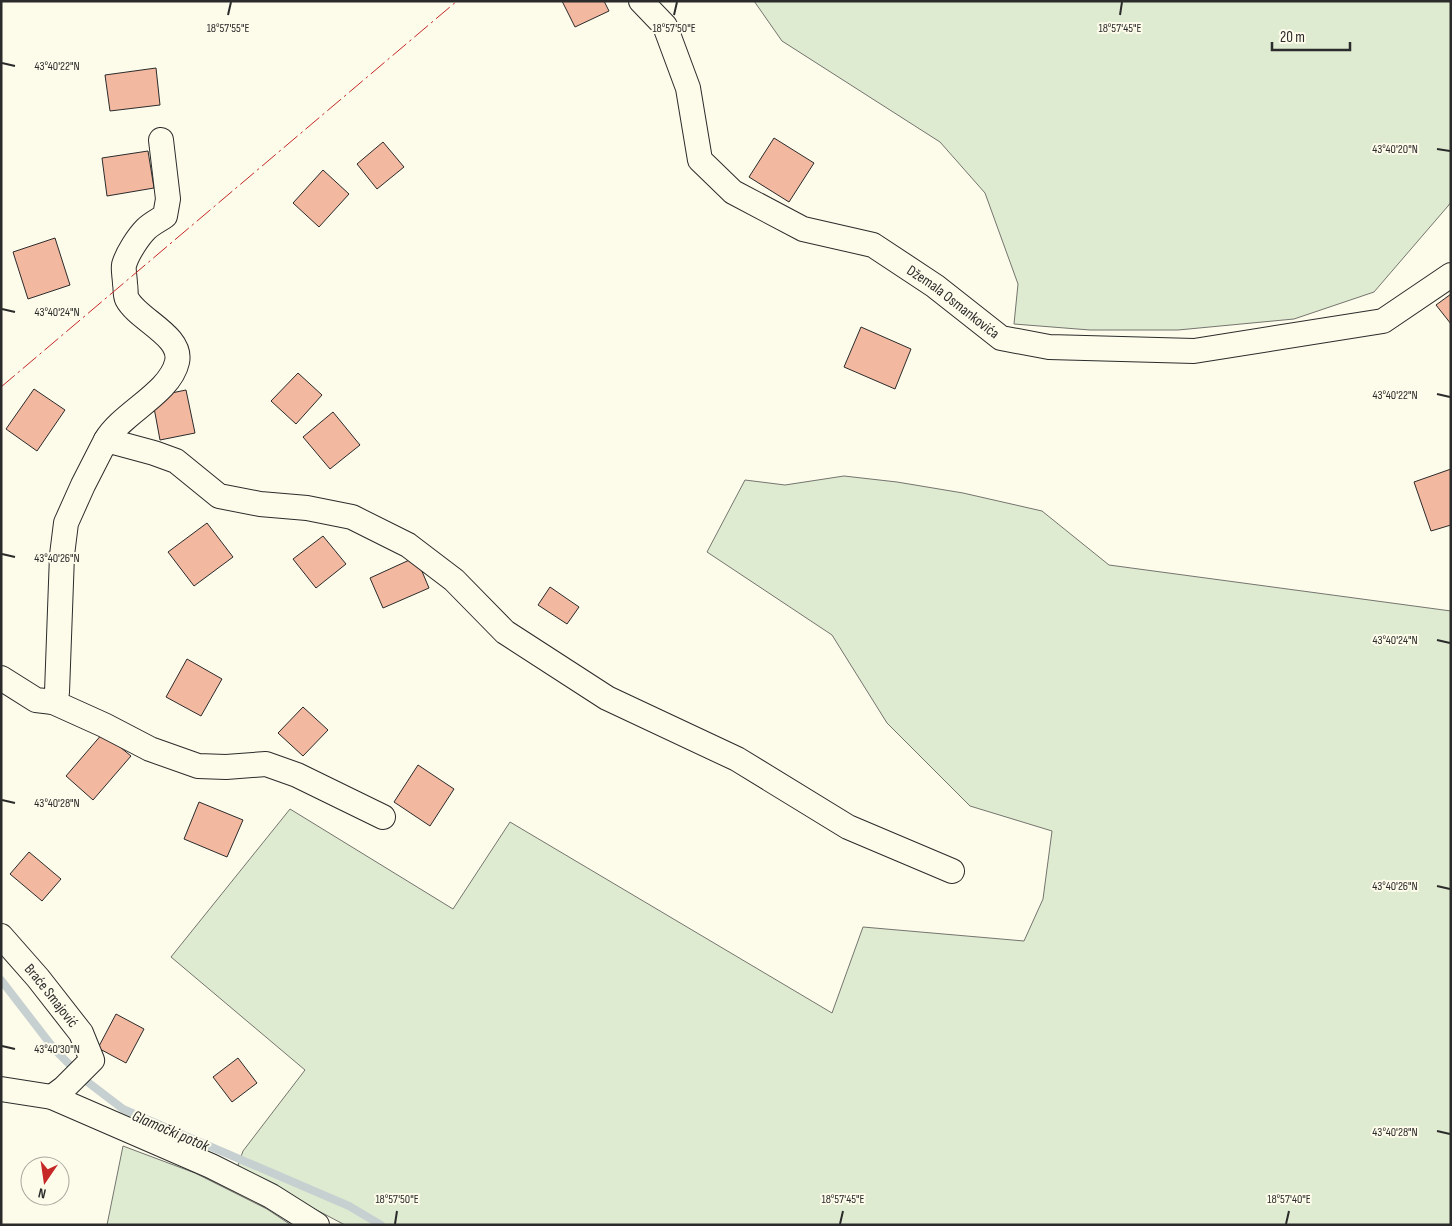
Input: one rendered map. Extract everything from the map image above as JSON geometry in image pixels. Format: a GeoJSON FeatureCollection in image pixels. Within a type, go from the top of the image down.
{"type":"FeatureCollection","features":[{"type":"Feature","properties":{"kind":"street","name":"Džemala Osmankovića"},"geometry":{"type":"LineString","coordinates":[[641,1],[665,26],[672,44],[688,88],[700,160],[733,192],[803,229],[873,245],[935,286],[1000,338],[1049,347],[1194,351],[1383,321],[1451,275]]}},
{"type":"Feature","properties":{"kind":"street"},"geometry":{"type":"LineString","coordinates":[[53,702],[57,692],[62,555],[66,523],[111,431],[171,376],[178,360],[175,345],[137,311],[126,298],[124,266],[134,245],[146,229],[165,216],[168,199],[161,140]]}},
{"type":"Feature","properties":{"kind":"street"},"geometry":{"type":"LineString","coordinates":[[106,440],[176,461],[219,496],[260,504],[306,508],[352,517],[408,545],[454,580],[505,632],[607,698],[737,759],[848,828],[952,871]]}},
{"type":"Feature","properties":{"kind":"street"},"geometry":{"type":"LineString","coordinates":[[1,678],[36,700],[53,702],[104,725],[150,749],[198,766],[226,767],[266,764],[297,774],[383,817]]}},
{"type":"Feature","properties":{"kind":"street","name":"Braće Smajović"},"geometry":{"type":"LineString","coordinates":[[1,936],[38,978],[81,1033],[92,1060],[58,1092]]}},
{"type":"Feature","properties":{"kind":"street"},"geometry":{"type":"LineString","coordinates":[[1,1089],[58,1092],[272,1196],[317,1225]]}},
{"type":"Feature","properties":{"kind":"green space"},"geometry":{"type":"Polygon","coordinates":[[[754,1],[1451,1],[1451,202],[1374,292],[1294,319],[1178,330],[1090,330],[1014,324],[1018,284],[985,193],[940,142],[782,41],[754,1]]]}},
{"type":"Feature","properties":{"kind":"green space"},"geometry":{"type":"Polygon","coordinates":[[[844,476],[897,482],[963,493],[1042,511],[1109,565],[1451,611],[1451,1225],[345,1225],[237,1168],[243,1151],[305,1070],[171,957],[290,809],[453,909],[510,822],[832,1013],[863,927],[1024,941],[1043,899],[1052,831],[970,806],[887,723],[832,635],[707,552],[745,480],[785,485],[844,476]]]}},
{"type":"Feature","properties":{"kind":"green space"},"geometry":{"type":"Polygon","coordinates":[[[123,1146],[195,1173],[267,1209],[291,1225],[107,1225],[123,1146]]]}},
{"type":"Feature","properties":{"kind":"building"},"geometry":{"type":"Polygon","coordinates":[[[562,1],[604,1],[609,11],[575,27],[562,1]]]}},
{"type":"Feature","properties":{"kind":"building"},"geometry":{"type":"Polygon","coordinates":[[[156,68],[160,105],[110,111],[105,75],[156,68]]]}},
{"type":"Feature","properties":{"kind":"building"},"geometry":{"type":"Polygon","coordinates":[[[774,138],[814,163],[789,202],[749,177],[774,138]]]}},
{"type":"Feature","properties":{"kind":"building"},"geometry":{"type":"Polygon","coordinates":[[[383,142],[404,167],[377,189],[357,164],[383,142]]]}},
{"type":"Feature","properties":{"kind":"building"},"geometry":{"type":"Polygon","coordinates":[[[148,151],[154,188],[107,196],[102,158],[148,151]]]}},
{"type":"Feature","properties":{"kind":"building"},"geometry":{"type":"Polygon","coordinates":[[[323,170],[349,194],[319,227],[293,203],[323,170]]]}},
{"type":"Feature","properties":{"kind":"building"},"geometry":{"type":"Polygon","coordinates":[[[55,238],[70,285],[28,299],[13,252],[55,238]]]}},
{"type":"Feature","properties":{"kind":"building"},"geometry":{"type":"Polygon","coordinates":[[[1451,294],[1451,324],[1436,305],[1451,294]]]}},
{"type":"Feature","properties":{"kind":"building"},"geometry":{"type":"Polygon","coordinates":[[[861,327],[911,349],[895,389],[844,367],[861,327]]]}},
{"type":"Feature","properties":{"kind":"building"},"geometry":{"type":"Polygon","coordinates":[[[298,373],[322,395],[296,424],[271,401],[298,373]]]}},
{"type":"Feature","properties":{"kind":"building"},"geometry":{"type":"Polygon","coordinates":[[[34,389],[65,410],[37,451],[6,429],[34,389]]]}},
{"type":"Feature","properties":{"kind":"building"},"geometry":{"type":"Polygon","coordinates":[[[186,390],[195,433],[160,440],[152,397],[186,390]]]}},
{"type":"Feature","properties":{"kind":"building"},"geometry":{"type":"Polygon","coordinates":[[[333,412],[360,445],[330,469],[303,437],[333,412]]]}},
{"type":"Feature","properties":{"kind":"building"},"geometry":{"type":"Polygon","coordinates":[[[1451,469],[1451,525],[1431,531],[1414,482],[1451,469]]]}},
{"type":"Feature","properties":{"kind":"building"},"geometry":{"type":"Polygon","coordinates":[[[207,523],[233,557],[194,586],[168,552],[207,523]]]}},
{"type":"Feature","properties":{"kind":"building"},"geometry":{"type":"Polygon","coordinates":[[[323,536],[346,564],[316,588],[293,559],[323,536]]]}},
{"type":"Feature","properties":{"kind":"building"},"geometry":{"type":"Polygon","coordinates":[[[416,557],[429,588],[383,608],[370,578],[416,557]]]}},
{"type":"Feature","properties":{"kind":"building"},"geometry":{"type":"Polygon","coordinates":[[[550,587],[579,607],[567,624],[538,605],[550,587]]]}},
{"type":"Feature","properties":{"kind":"building"},"geometry":{"type":"Polygon","coordinates":[[[187,659],[222,679],[201,716],[166,697],[187,659]]]}},
{"type":"Feature","properties":{"kind":"building"},"geometry":{"type":"Polygon","coordinates":[[[303,707],[328,730],[303,756],[278,733],[303,707]]]}},
{"type":"Feature","properties":{"kind":"building"},"geometry":{"type":"Polygon","coordinates":[[[103,733],[131,756],[93,800],[66,776],[103,733]]]}},
{"type":"Feature","properties":{"kind":"building"},"geometry":{"type":"Polygon","coordinates":[[[418,765],[454,789],[430,826],[394,802],[418,765]]]}},
{"type":"Feature","properties":{"kind":"building"},"geometry":{"type":"Polygon","coordinates":[[[199,802],[243,820],[227,857],[184,839],[199,802]]]}},
{"type":"Feature","properties":{"kind":"building"},"geometry":{"type":"Polygon","coordinates":[[[29,852],[61,879],[42,901],[10,874],[29,852]]]}},
{"type":"Feature","properties":{"kind":"building"},"geometry":{"type":"Polygon","coordinates":[[[116,1014],[144,1029],[126,1063],[98,1048],[116,1014]]]}},
{"type":"Feature","properties":{"kind":"building"},"geometry":{"type":"Polygon","coordinates":[[[238,1058],[257,1083],[232,1102],[213,1077],[238,1058]]]}},
{"type":"Feature","properties":{"kind":"waterway","name":"Glamočki potok"},"geometry":{"type":"LineString","coordinates":[[1,980],[55,1050],[85,1080],[123,1109],[349,1206],[381,1225]]}},
{"type":"Feature","properties":{"kind":"power"},"geometry":{"type":"LineString","coordinates":[[1,387],[457,1]]}}]}
